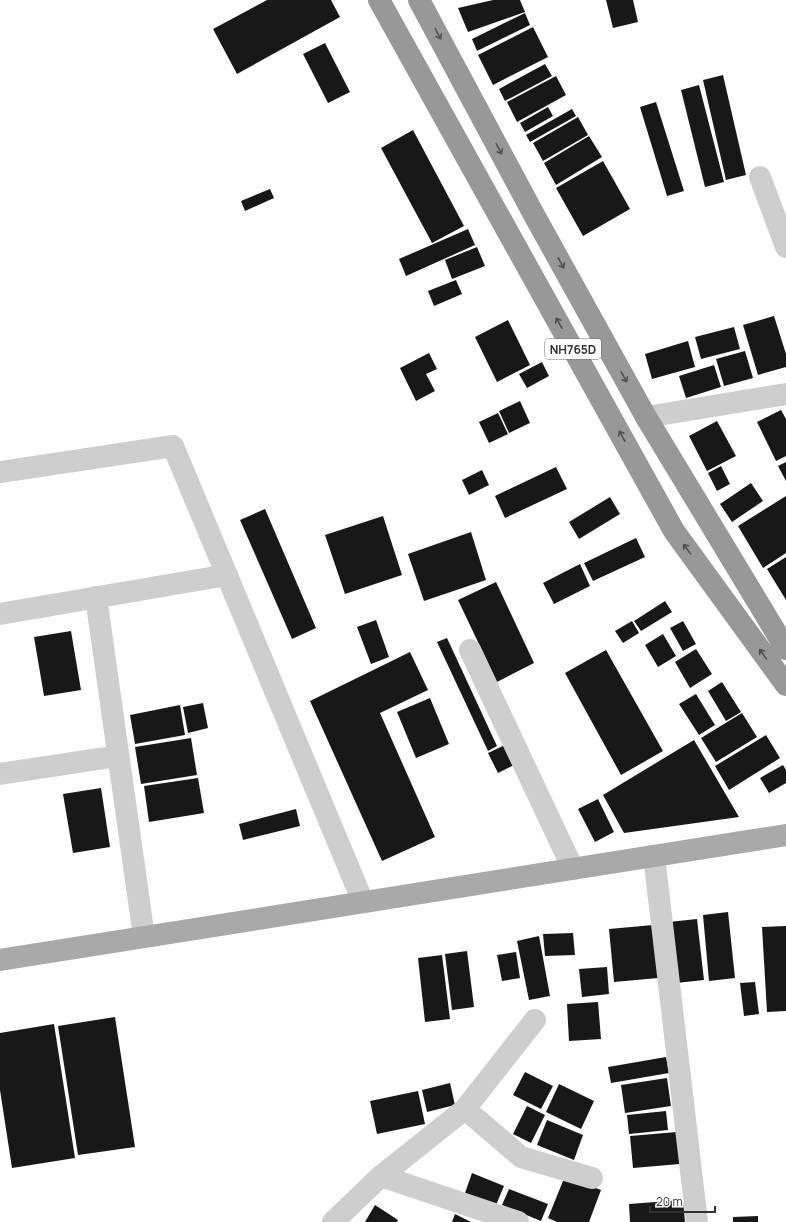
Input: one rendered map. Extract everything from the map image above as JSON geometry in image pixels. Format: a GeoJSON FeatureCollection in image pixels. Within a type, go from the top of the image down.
{"type":"FeatureCollection","features":[{"type":"Feature","properties":{"kind":"highway","name":"NH765D"},"geometry":{"type":"LineString","coordinates":[[379,0],[674,531],[786,685]]}},
{"type":"Feature","properties":{"kind":"highway","name":"NH765D"},"geometry":{"type":"LineString","coordinates":[[419,0],[533,213],[646,417],[786,649]]}},
{"type":"Feature","properties":{"kind":"main road"},"geometry":{"type":"LineString","coordinates":[[0,960],[786,835]]}},
{"type":"Feature","properties":{"kind":"street"},"geometry":{"type":"LineString","coordinates":[[760,177],[786,247]]}},
{"type":"Feature","properties":{"kind":"street"},"geometry":{"type":"LineString","coordinates":[[646,417],[786,394]]}},
{"type":"Feature","properties":{"kind":"street"},"geometry":{"type":"LineString","coordinates":[[0,472],[173,446],[363,902]]}},
{"type":"Feature","properties":{"kind":"street"},"geometry":{"type":"LineString","coordinates":[[0,614],[227,575]]}},
{"type":"Feature","properties":{"kind":"street"},"geometry":{"type":"LineString","coordinates":[[96,597],[144,937]]}},
{"type":"Feature","properties":{"kind":"street"},"geometry":{"type":"LineString","coordinates":[[470,650],[573,869]]}},
{"type":"Feature","properties":{"kind":"street"},"geometry":{"type":"LineString","coordinates":[[0,774],[118,756]]}},
{"type":"Feature","properties":{"kind":"street"},"geometry":{"type":"LineString","coordinates":[[654,856],[698,1222]]}},
{"type":"Feature","properties":{"kind":"street"},"geometry":{"type":"LineString","coordinates":[[333,1222],[381,1176],[465,1109],[535,1020]]}},
{"type":"Feature","properties":{"kind":"street"},"geometry":{"type":"LineString","coordinates":[[465,1109],[521,1157],[592,1178]]}},
{"type":"Feature","properties":{"kind":"street"},"geometry":{"type":"LineString","coordinates":[[381,1176],[518,1222]]}},
{"type":"Feature","properties":{"kind":"building"},"geometry":{"type":"Polygon","coordinates":[[[267,0],[331,0],[340,17],[237,74],[213,29],[267,0]]]}},
{"type":"Feature","properties":{"kind":"building"},"geometry":{"type":"Polygon","coordinates":[[[493,0],[520,0],[525,12],[468,32],[458,8],[493,0]]]}},
{"type":"Feature","properties":{"kind":"building"},"geometry":{"type":"Polygon","coordinates":[[[606,0],[633,0],[638,22],[613,28],[606,0]]]}},
{"type":"Feature","properties":{"kind":"building"},"geometry":{"type":"Polygon","coordinates":[[[525,13],[530,25],[477,51],[472,39],[525,13]]]}},
{"type":"Feature","properties":{"kind":"building"},"geometry":{"type":"Polygon","coordinates":[[[533,27],[548,57],[493,85],[478,55],[533,27]]]}},
{"type":"Feature","properties":{"kind":"building"},"geometry":{"type":"Polygon","coordinates":[[[325,43],[350,92],[328,103],[303,54],[325,43]]]}},
{"type":"Feature","properties":{"kind":"building"},"geometry":{"type":"Polygon","coordinates":[[[545,64],[552,76],[505,101],[499,89],[545,64]]]}},
{"type":"Feature","properties":{"kind":"building"},"geometry":{"type":"Polygon","coordinates":[[[723,75],[746,175],[726,180],[703,80],[723,75]]]}},
{"type":"Feature","properties":{"kind":"building"},"geometry":{"type":"Polygon","coordinates":[[[556,76],[566,95],[517,122],[507,102],[556,76]]]}},
{"type":"Feature","properties":{"kind":"building"},"geometry":{"type":"Polygon","coordinates":[[[699,85],[724,182],[705,187],[681,90],[699,85]]]}},
{"type":"Feature","properties":{"kind":"building"},"geometry":{"type":"Polygon","coordinates":[[[656,102],[684,191],[667,196],[640,107],[656,102]]]}},
{"type":"Feature","properties":{"kind":"building"},"geometry":{"type":"Polygon","coordinates":[[[548,107],[553,116],[525,132],[520,123],[548,107]]]}},
{"type":"Feature","properties":{"kind":"building"},"geometry":{"type":"Polygon","coordinates":[[[572,109],[576,116],[530,142],[526,135],[572,109]]]}},
{"type":"Feature","properties":{"kind":"building"},"geometry":{"type":"Polygon","coordinates":[[[578,117],[588,135],[543,161],[533,143],[578,117]]]}},
{"type":"Feature","properties":{"kind":"building"},"geometry":{"type":"Polygon","coordinates":[[[413,130],[464,226],[432,243],[381,148],[413,130]]]}},
{"type":"Feature","properties":{"kind":"building"},"geometry":{"type":"Polygon","coordinates":[[[589,136],[602,157],[556,185],[544,163],[589,136]]]}},
{"type":"Feature","properties":{"kind":"building"},"geometry":{"type":"Polygon","coordinates":[[[603,161],[630,209],[583,236],[556,188],[603,161]]]}},
{"type":"Feature","properties":{"kind":"building"},"geometry":{"type":"Polygon","coordinates":[[[270,189],[274,198],[245,211],[241,201],[270,189]]]}},
{"type":"Feature","properties":{"kind":"building"},"geometry":{"type":"Polygon","coordinates":[[[468,229],[475,245],[406,276],[399,259],[468,229]]]}},
{"type":"Feature","properties":{"kind":"building"},"geometry":{"type":"Polygon","coordinates":[[[477,247],[485,266],[452,279],[445,260],[477,247]]]}},
{"type":"Feature","properties":{"kind":"building"},"geometry":{"type":"Polygon","coordinates":[[[456,280],[462,294],[434,306],[428,291],[456,280]]]}},
{"type":"Feature","properties":{"kind":"building"},"geometry":{"type":"Polygon","coordinates":[[[774,316],[786,354],[786,367],[758,375],[743,325],[774,316]]]}},
{"type":"Feature","properties":{"kind":"building"},"geometry":{"type":"Polygon","coordinates":[[[508,320],[530,365],[497,382],[475,337],[508,320]]]}},
{"type":"Feature","properties":{"kind":"building"},"geometry":{"type":"Polygon","coordinates":[[[734,327],[740,349],[701,359],[695,337],[734,327]]]}},
{"type":"Feature","properties":{"kind":"building"},"geometry":{"type":"Polygon","coordinates":[[[688,341],[695,367],[652,379],[645,354],[688,341]]]}},
{"type":"Feature","properties":{"kind":"building"},"geometry":{"type":"Polygon","coordinates":[[[745,351],[753,378],[724,386],[716,359],[745,351]]]}},
{"type":"Feature","properties":{"kind":"building"},"geometry":{"type":"Polygon","coordinates":[[[429,353],[437,369],[426,374],[435,391],[416,401],[400,368],[429,353]]]}},
{"type":"Feature","properties":{"kind":"building"},"geometry":{"type":"Polygon","coordinates":[[[542,362],[549,376],[527,388],[519,374],[542,362]]]}},
{"type":"Feature","properties":{"kind":"building"},"geometry":{"type":"Polygon","coordinates":[[[714,365],[721,387],[686,398],[679,376],[714,365]]]}},
{"type":"Feature","properties":{"kind":"building"},"geometry":{"type":"Polygon","coordinates":[[[520,401],[530,423],[509,433],[499,411],[520,401]]]}},
{"type":"Feature","properties":{"kind":"building"},"geometry":{"type":"Polygon","coordinates":[[[781,410],[786,419],[786,456],[776,461],[757,422],[781,410]]]}},
{"type":"Feature","properties":{"kind":"building"},"geometry":{"type":"Polygon","coordinates":[[[498,413],[508,434],[489,443],[479,422],[498,413]]]}},
{"type":"Feature","properties":{"kind":"building"},"geometry":{"type":"Polygon","coordinates":[[[717,421],[736,456],[707,471],[689,436],[717,421]]]}},
{"type":"Feature","properties":{"kind":"building"},"geometry":{"type":"Polygon","coordinates":[[[786,462],[786,481],[778,466],[786,462]]]}},
{"type":"Feature","properties":{"kind":"building"},"geometry":{"type":"Polygon","coordinates":[[[721,466],[730,484],[717,491],[708,473],[721,466]]]}},
{"type":"Feature","properties":{"kind":"building"},"geometry":{"type":"Polygon","coordinates":[[[556,467],[567,489],[505,518],[495,496],[556,467]]]}},
{"type":"Feature","properties":{"kind":"building"},"geometry":{"type":"Polygon","coordinates":[[[482,470],[489,485],[469,495],[462,480],[482,470]]]}},
{"type":"Feature","properties":{"kind":"building"},"geometry":{"type":"Polygon","coordinates":[[[751,483],[763,501],[732,522],[720,504],[751,483]]]}},
{"type":"Feature","properties":{"kind":"building"},"geometry":{"type":"Polygon","coordinates":[[[786,496],[786,553],[763,568],[738,526],[786,496]]]}},
{"type":"Feature","properties":{"kind":"building"},"geometry":{"type":"Polygon","coordinates":[[[610,497],[620,514],[579,539],[569,522],[610,497]]]}},
{"type":"Feature","properties":{"kind":"building"},"geometry":{"type":"Polygon","coordinates":[[[265,509],[316,628],[292,639],[240,520],[265,509]]]}},
{"type":"Feature","properties":{"kind":"building"},"geometry":{"type":"Polygon","coordinates":[[[383,516],[402,575],[345,594],[325,535],[383,516]]]}},
{"type":"Feature","properties":{"kind":"building"},"geometry":{"type":"Polygon","coordinates":[[[471,532],[486,580],[424,601],[408,554],[471,532]]]}},
{"type":"Feature","properties":{"kind":"building"},"geometry":{"type":"Polygon","coordinates":[[[636,538],[645,557],[593,581],[584,563],[636,538]]]}},
{"type":"Feature","properties":{"kind":"building"},"geometry":{"type":"Polygon","coordinates":[[[786,557],[786,600],[767,569],[786,557]]]}},
{"type":"Feature","properties":{"kind":"building"},"geometry":{"type":"Polygon","coordinates":[[[580,564],[590,586],[554,604],[543,583],[580,564]]]}},
{"type":"Feature","properties":{"kind":"building"},"geometry":{"type":"Polygon","coordinates":[[[496,582],[534,663],[497,682],[458,600],[496,582]]]}},
{"type":"Feature","properties":{"kind":"building"},"geometry":{"type":"Polygon","coordinates":[[[665,601],[672,612],[641,631],[634,621],[665,601]]]}},
{"type":"Feature","properties":{"kind":"building"},"geometry":{"type":"Polygon","coordinates":[[[376,620],[389,657],[371,664],[357,627],[376,620]]]}},
{"type":"Feature","properties":{"kind":"building"},"geometry":{"type":"Polygon","coordinates":[[[632,621],[639,633],[623,643],[615,631],[632,621]]]}},
{"type":"Feature","properties":{"kind":"building"},"geometry":{"type":"Polygon","coordinates":[[[683,621],[696,644],[683,651],[670,628],[683,621]]]}},
{"type":"Feature","properties":{"kind":"building"},"geometry":{"type":"Polygon","coordinates":[[[71,631],[81,690],[44,696],[34,637],[71,631]]]}},
{"type":"Feature","properties":{"kind":"building"},"geometry":{"type":"Polygon","coordinates":[[[663,634],[676,656],[658,667],[645,645],[663,634]]]}},
{"type":"Feature","properties":{"kind":"building"},"geometry":{"type":"Polygon","coordinates":[[[447,638],[497,746],[488,751],[437,642],[447,638]]]}},
{"type":"Feature","properties":{"kind":"building"},"geometry":{"type":"Polygon","coordinates":[[[696,649],[712,674],[690,688],[675,662],[696,649]]]}},
{"type":"Feature","properties":{"kind":"building"},"geometry":{"type":"Polygon","coordinates":[[[606,650],[663,751],[621,775],[565,673],[606,650]]]}},
{"type":"Feature","properties":{"kind":"building"},"geometry":{"type":"Polygon","coordinates":[[[410,652],[428,690],[380,713],[435,837],[382,861],[310,701],[410,652]]]}},
{"type":"Feature","properties":{"kind":"building"},"geometry":{"type":"Polygon","coordinates":[[[722,682],[741,712],[726,721],[708,691],[722,682]]]}},
{"type":"Feature","properties":{"kind":"building"},"geometry":{"type":"Polygon","coordinates":[[[696,694],[715,725],[699,735],[679,704],[696,694]]]}},
{"type":"Feature","properties":{"kind":"building"},"geometry":{"type":"Polygon","coordinates":[[[430,698],[449,744],[416,758],[397,712],[430,698]]]}},
{"type":"Feature","properties":{"kind":"building"},"geometry":{"type":"Polygon","coordinates":[[[203,703],[208,728],[188,733],[183,707],[203,703]]]}},
{"type":"Feature","properties":{"kind":"building"},"geometry":{"type":"Polygon","coordinates":[[[180,705],[185,735],[135,744],[130,715],[180,705]]]}},
{"type":"Feature","properties":{"kind":"building"},"geometry":{"type":"Polygon","coordinates":[[[742,713],[757,737],[716,762],[701,738],[742,713]]]}},
{"type":"Feature","properties":{"kind":"building"},"geometry":{"type":"Polygon","coordinates":[[[766,735],[780,758],[729,790],[715,766],[766,735]]]}},
{"type":"Feature","properties":{"kind":"building"},"geometry":{"type":"Polygon","coordinates":[[[191,738],[197,775],[141,784],[135,747],[191,738]]]}},
{"type":"Feature","properties":{"kind":"building"},"geometry":{"type":"Polygon","coordinates":[[[694,740],[739,817],[624,833],[603,795],[694,740]]]}},
{"type":"Feature","properties":{"kind":"building"},"geometry":{"type":"Polygon","coordinates":[[[505,745],[514,765],[498,773],[488,753],[505,745]]]}},
{"type":"Feature","properties":{"kind":"building"},"geometry":{"type":"Polygon","coordinates":[[[783,765],[786,770],[786,783],[769,793],[760,778],[783,765]]]}},
{"type":"Feature","properties":{"kind":"building"},"geometry":{"type":"Polygon","coordinates":[[[198,778],[204,813],[149,822],[144,786],[198,778]]]}},
{"type":"Feature","properties":{"kind":"building"},"geometry":{"type":"Polygon","coordinates":[[[101,788],[110,847],[73,853],[63,794],[101,788]]]}},
{"type":"Feature","properties":{"kind":"building"},"geometry":{"type":"Polygon","coordinates":[[[598,799],[614,832],[595,842],[578,809],[598,799]]]}},
{"type":"Feature","properties":{"kind":"building"},"geometry":{"type":"Polygon","coordinates":[[[296,809],[300,826],[243,840],[239,824],[296,809]]]}},
{"type":"Feature","properties":{"kind":"building"},"geometry":{"type":"Polygon","coordinates":[[[728,912],[735,978],[709,981],[703,915],[728,912]]]}},
{"type":"Feature","properties":{"kind":"building"},"geometry":{"type":"Polygon","coordinates":[[[697,919],[704,980],[676,983],[669,922],[697,919]]]}},
{"type":"Feature","properties":{"kind":"building"},"geometry":{"type":"Polygon","coordinates":[[[653,925],[658,978],[614,982],[609,929],[653,925]]]}},
{"type":"Feature","properties":{"kind":"building"},"geometry":{"type":"Polygon","coordinates":[[[786,926],[786,1011],[767,1012],[762,927],[786,926]]]}},
{"type":"Feature","properties":{"kind":"building"},"geometry":{"type":"Polygon","coordinates":[[[573,933],[575,955],[545,956],[543,934],[573,933]]]}},
{"type":"Feature","properties":{"kind":"building"},"geometry":{"type":"Polygon","coordinates":[[[539,936],[550,996],[529,1000],[517,941],[539,936]]]}},
{"type":"Feature","properties":{"kind":"building"},"geometry":{"type":"Polygon","coordinates":[[[467,951],[474,1007],[452,1010],[445,954],[467,951]]]}},
{"type":"Feature","properties":{"kind":"building"},"geometry":{"type":"Polygon","coordinates":[[[516,952],[520,978],[502,981],[497,955],[516,952]]]}},
{"type":"Feature","properties":{"kind":"building"},"geometry":{"type":"Polygon","coordinates":[[[442,955],[450,1019],[425,1022],[418,958],[442,955]]]}},
{"type":"Feature","properties":{"kind":"building"},"geometry":{"type":"Polygon","coordinates":[[[607,967],[609,994],[582,997],[579,969],[607,967]]]}},
{"type":"Feature","properties":{"kind":"building"},"geometry":{"type":"Polygon","coordinates":[[[755,982],[759,1014],[744,1016],[740,983],[755,982]]]}},
{"type":"Feature","properties":{"kind":"building"},"geometry":{"type":"Polygon","coordinates":[[[598,1002],[601,1039],[569,1041],[567,1004],[598,1002]]]}},
{"type":"Feature","properties":{"kind":"building"},"geometry":{"type":"Polygon","coordinates":[[[115,1017],[135,1147],[78,1155],[58,1026],[115,1017]]]}},
{"type":"Feature","properties":{"kind":"building"},"geometry":{"type":"Polygon","coordinates":[[[54,1024],[75,1158],[12,1168],[0,1090],[0,1033],[54,1024]]]}},
{"type":"Feature","properties":{"kind":"building"},"geometry":{"type":"Polygon","coordinates":[[[666,1057],[669,1073],[611,1083],[608,1067],[666,1057]]]}},
{"type":"Feature","properties":{"kind":"building"},"geometry":{"type":"Polygon","coordinates":[[[525,1072],[553,1086],[541,1109],[513,1095],[525,1072]]]}},
{"type":"Feature","properties":{"kind":"building"},"geometry":{"type":"Polygon","coordinates":[[[667,1078],[671,1106],[625,1113],[621,1085],[667,1078]]]}},
{"type":"Feature","properties":{"kind":"building"},"geometry":{"type":"Polygon","coordinates":[[[450,1083],[455,1105],[427,1112],[422,1090],[450,1083]]]}},
{"type":"Feature","properties":{"kind":"building"},"geometry":{"type":"Polygon","coordinates":[[[559,1084],[594,1101],[581,1129],[546,1112],[559,1084]]]}},
{"type":"Feature","properties":{"kind":"building"},"geometry":{"type":"Polygon","coordinates":[[[418,1091],[425,1124],[377,1134],[370,1101],[418,1091]]]}},
{"type":"Feature","properties":{"kind":"building"},"geometry":{"type":"Polygon","coordinates":[[[527,1106],[545,1115],[531,1143],[513,1134],[527,1106]]]}},
{"type":"Feature","properties":{"kind":"building"},"geometry":{"type":"Polygon","coordinates":[[[666,1111],[668,1130],[629,1134],[627,1115],[666,1111]]]}},
{"type":"Feature","properties":{"kind":"building"},"geometry":{"type":"Polygon","coordinates":[[[547,1120],[583,1135],[574,1160],[537,1145],[547,1120]]]}},
{"type":"Feature","properties":{"kind":"building"},"geometry":{"type":"Polygon","coordinates":[[[677,1132],[680,1164],[633,1168],[630,1136],[677,1132]]]}},
{"type":"Feature","properties":{"kind":"building"},"geometry":{"type":"Polygon","coordinates":[[[472,1173],[504,1186],[496,1205],[465,1193],[472,1173]]]}},
{"type":"Feature","properties":{"kind":"building"},"geometry":{"type":"Polygon","coordinates":[[[565,1176],[601,1190],[589,1222],[557,1222],[548,1218],[565,1176]]]}},
{"type":"Feature","properties":{"kind":"building"},"geometry":{"type":"Polygon","coordinates":[[[509,1189],[548,1204],[541,1221],[502,1205],[509,1189]]]}},
{"type":"Feature","properties":{"kind":"building"},"geometry":{"type":"Polygon","coordinates":[[[683,1200],[685,1222],[630,1222],[629,1204],[683,1200]]]}},
{"type":"Feature","properties":{"kind":"building"},"geometry":{"type":"Polygon","coordinates":[[[375,1205],[398,1220],[397,1222],[365,1222],[375,1205]]]}},
{"type":"Feature","properties":{"kind":"building"},"geometry":{"type":"Polygon","coordinates":[[[455,1214],[471,1222],[452,1222],[455,1214]]]}},
{"type":"Feature","properties":{"kind":"building"},"geometry":{"type":"Polygon","coordinates":[[[758,1216],[758,1222],[733,1222],[733,1217],[758,1216]]]}}]}
